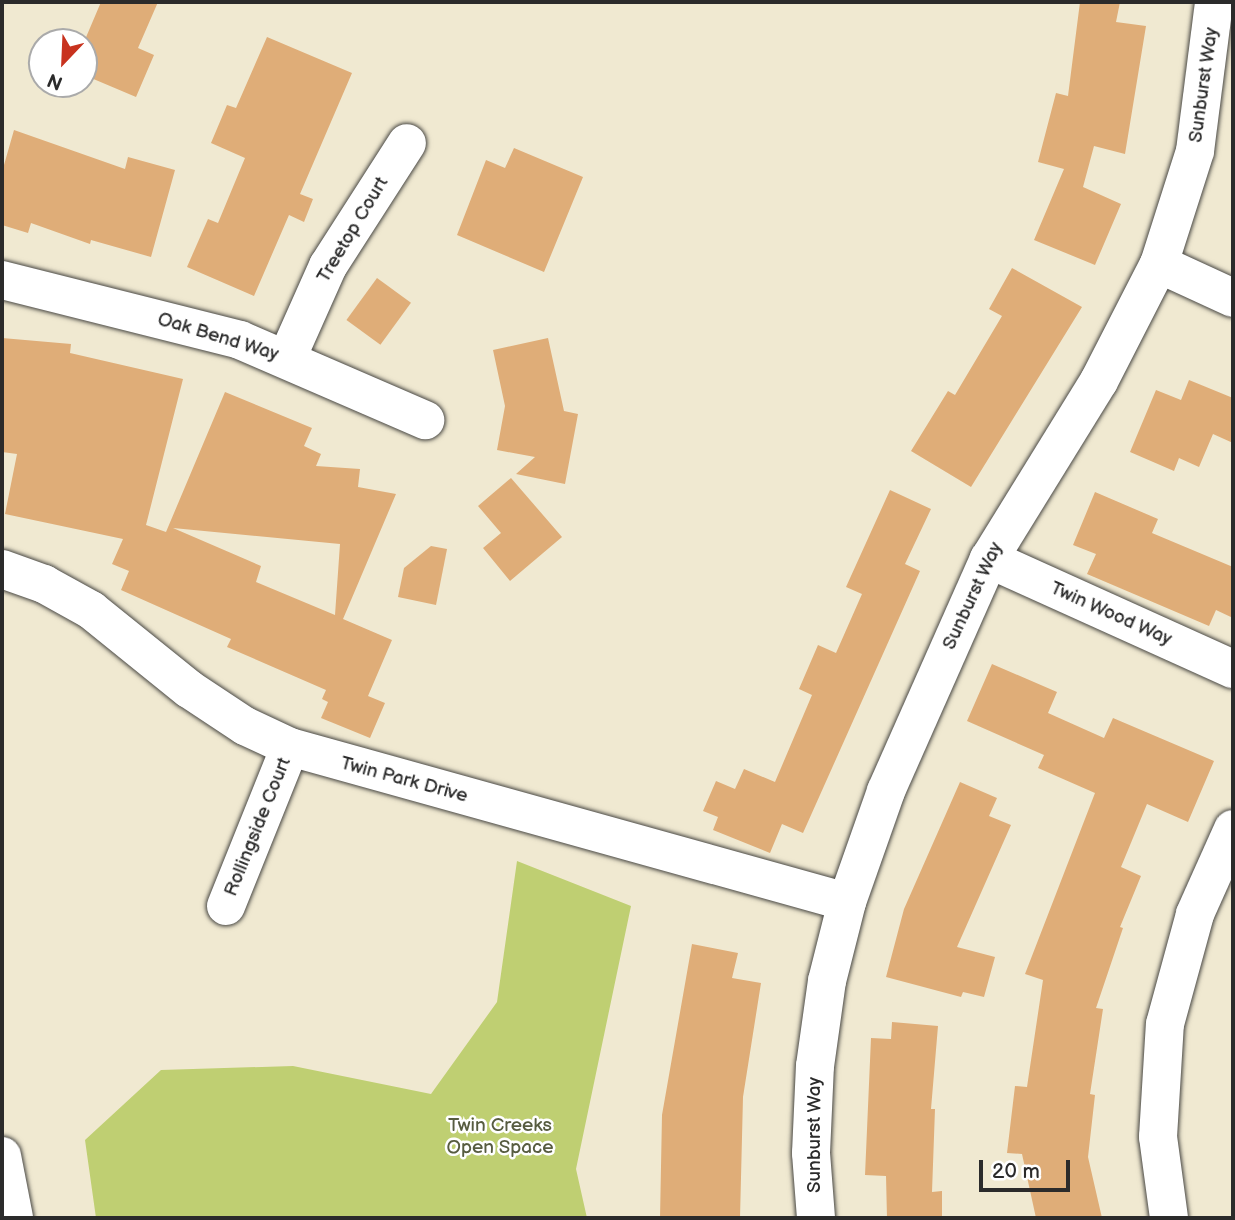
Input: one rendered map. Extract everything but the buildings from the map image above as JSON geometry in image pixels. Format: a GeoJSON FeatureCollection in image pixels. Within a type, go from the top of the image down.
{"type":"FeatureCollection","features":[{"type":"Feature","properties":{"kind":"street","name":"Sunburst Way"},"geometry":{"type":"LineString","coordinates":[[816,1218],[811,1153],[815,1066],[827,981],[847,902],[886,790],[989,559],[1105,371],[1159,264],[1195,151],[1214,2]]}},
{"type":"Feature","properties":{"kind":"street","name":"Treetop Court"},"geometry":{"type":"LineString","coordinates":[[287,358],[328,266],[407,143]]}},
{"type":"Feature","properties":{"kind":"street"},"geometry":{"type":"LineString","coordinates":[[1159,264],[1233,298]]}},
{"type":"Feature","properties":{"kind":"street","name":"Oak Bend Way"},"geometry":{"type":"LineString","coordinates":[[2,280],[183,323],[287,358],[425,420]]}},
{"type":"Feature","properties":{"kind":"street","name":"Twin Wood Way"},"geometry":{"type":"LineString","coordinates":[[989,559],[1233,669]]}},
{"type":"Feature","properties":{"kind":"street","name":"Twin Park Drive"},"geometry":{"type":"LineString","coordinates":[[2,569],[44,584],[91,610],[189,689],[245,726],[290,747],[847,902]]}},
{"type":"Feature","properties":{"kind":"street","name":"Rollingside Court"},"geometry":{"type":"LineString","coordinates":[[226,906],[290,747]]}},
{"type":"Feature","properties":{"kind":"street"},"geometry":{"type":"LineString","coordinates":[[1169,1218],[1158,1137],[1165,1024],[1195,914],[1233,829]]}},
{"type":"Feature","properties":{"kind":"street"},"geometry":{"type":"LineString","coordinates":[[2,1156],[14,1218]]}},
{"type":"Feature","properties":{"kind":"green space","name":"Twin Creeks Open Space"},"geometry":{"type":"Polygon","coordinates":[[[517,861],[631,906],[576,1169],[587,1218],[96,1218],[85,1140],[161,1070],[293,1066],[431,1094],[497,1002],[517,861]]]}}]}
